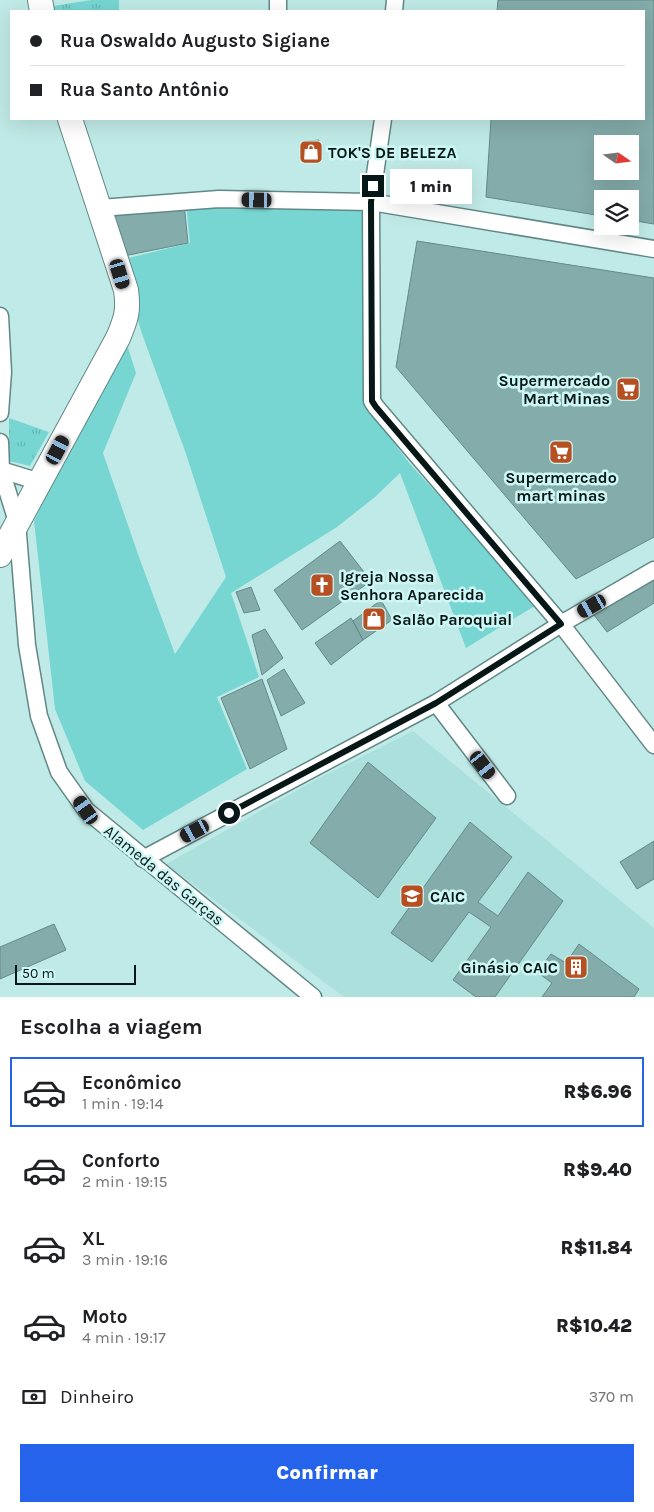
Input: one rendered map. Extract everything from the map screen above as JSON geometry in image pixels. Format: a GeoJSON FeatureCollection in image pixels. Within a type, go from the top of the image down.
{"type":"FeatureCollection","features":[{"type":"Feature","properties":{"kind":"street"},"geometry":{"type":"LineString","coordinates":[[0,555],[125,322],[128,307],[126,290],[70,120]]}},
{"type":"Feature","properties":{"kind":"street"},"geometry":{"type":"LineString","coordinates":[[384,120],[371,202],[372,395],[376,407],[561,624],[654,745]]}},
{"type":"Feature","properties":{"kind":"street"},"geometry":{"type":"LineString","coordinates":[[100,208],[219,199],[371,202],[654,248]]}},
{"type":"Feature","properties":{"kind":"street"},"geometry":{"type":"LineString","coordinates":[[0,316],[3,372],[0,412]]}},
{"type":"Feature","properties":{"kind":"street","name":"Alameda das Garças"},"geometry":{"type":"LineString","coordinates":[[0,442],[2,470],[17,522],[27,645],[34,690],[39,716],[59,772],[86,810],[143,859],[313,997]]}},
{"type":"Feature","properties":{"kind":"street"},"geometry":{"type":"LineString","coordinates":[[2,470],[40,482]]}},
{"type":"Feature","properties":{"kind":"street"},"geometry":{"type":"LineString","coordinates":[[143,859],[436,703],[561,624],[654,570]]}},
{"type":"Feature","properties":{"kind":"street"},"geometry":{"type":"LineString","coordinates":[[436,703],[507,796]]}},
{"type":"Feature","properties":{"kind":"shaded area","name":"CAIC"},"geometry":{"type":"Polygon","coordinates":[[[413,731],[654,928],[654,997],[344,997],[166,864],[319,778],[413,731]]]}},
{"type":"Feature","properties":{"kind":"green space"},"geometry":{"type":"Polygon","coordinates":[[[91,0],[119,0],[119,10],[48,10],[47,7],[91,0]]]}},
{"type":"Feature","properties":{"kind":"green space"},"geometry":{"type":"Polygon","coordinates":[[[186,204],[369,206],[367,407],[410,464],[538,604],[466,648],[400,473],[375,497],[337,527],[231,593],[259,677],[217,697],[247,769],[143,830],[85,781],[55,709],[34,521],[124,335],[136,373],[103,453],[175,654],[226,577],[185,451],[142,334],[120,260],[190,243],[186,204]]]}},
{"type":"Feature","properties":{"kind":"green space"},"geometry":{"type":"Polygon","coordinates":[[[9,418],[49,432],[30,466],[9,461],[9,418]]]}},
{"type":"Feature","properties":{"kind":"building"},"geometry":{"type":"Polygon","coordinates":[[[498,0],[654,0],[654,224],[639,222],[639,190],[594,190],[594,215],[486,197],[491,120],[645,120],[645,10],[497,10],[498,0]]]}},
{"type":"Feature","properties":{"kind":"building"},"geometry":{"type":"Polygon","coordinates":[[[319,140],[317,160],[307,160],[307,141],[319,140]]]}},
{"type":"Feature","properties":{"kind":"building"},"geometry":{"type":"Polygon","coordinates":[[[184,203],[188,243],[119,257],[107,214],[184,203]]]}},
{"type":"Feature","properties":{"kind":"building","name":"Supermercado mart minas"},"geometry":{"type":"Polygon","coordinates":[[[417,241],[654,278],[654,537],[576,579],[396,367],[417,241]]]}},
{"type":"Feature","properties":{"kind":"building","name":"Igreja Nossa Senhora Aparecida"},"geometry":{"type":"Polygon","coordinates":[[[340,541],[371,581],[302,630],[274,590],[340,541]]]}},
{"type":"Feature","properties":{"kind":"building"},"geometry":{"type":"Polygon","coordinates":[[[654,575],[654,603],[607,632],[591,611],[654,575]]]}},
{"type":"Feature","properties":{"kind":"building"},"geometry":{"type":"Polygon","coordinates":[[[251,587],[260,610],[244,613],[236,592],[251,587]]]}},
{"type":"Feature","properties":{"kind":"building"},"geometry":{"type":"Polygon","coordinates":[[[381,600],[392,620],[363,640],[353,621],[381,600]]]}},
{"type":"Feature","properties":{"kind":"building"},"geometry":{"type":"Polygon","coordinates":[[[351,618],[363,640],[331,665],[315,643],[351,618]]]}},
{"type":"Feature","properties":{"kind":"building"},"geometry":{"type":"Polygon","coordinates":[[[265,629],[283,658],[262,675],[252,635],[265,629]]]}},
{"type":"Feature","properties":{"kind":"building"},"geometry":{"type":"Polygon","coordinates":[[[284,669],[305,703],[281,716],[267,680],[284,669]]]}},
{"type":"Feature","properties":{"kind":"building"},"geometry":{"type":"Polygon","coordinates":[[[262,679],[287,749],[250,769],[221,698],[262,679]]]}},
{"type":"Feature","properties":{"kind":"building"},"geometry":{"type":"Polygon","coordinates":[[[368,762],[436,818],[378,898],[310,843],[368,762]]]}},
{"type":"Feature","properties":{"kind":"building"},"geometry":{"type":"Polygon","coordinates":[[[470,822],[512,857],[478,902],[498,916],[528,872],[563,901],[495,997],[476,997],[453,980],[491,927],[469,912],[432,962],[391,933],[470,822]]]}},
{"type":"Feature","properties":{"kind":"building"},"geometry":{"type":"Polygon","coordinates":[[[654,841],[654,879],[637,889],[620,862],[654,841]]]}},
{"type":"Feature","properties":{"kind":"building"},"geometry":{"type":"Polygon","coordinates":[[[54,924],[66,950],[0,979],[0,947],[54,924]]]}},
{"type":"Feature","properties":{"kind":"building","name":"Ginásio CAIC"},"geometry":{"type":"Polygon","coordinates":[[[579,944],[639,989],[634,997],[542,997],[552,983],[537,972],[551,954],[566,963],[579,944]]]}},
{"type":"Feature","properties":{"kind":"place","name":"TOK'S DE BELEZA"},"geometry":{"type":"Point","coordinates":[311,152]}},
{"type":"Feature","properties":{"kind":"place","name":"Supermercado Mart Minas"},"geometry":{"type":"Point","coordinates":[628,389]}},
{"type":"Feature","properties":{"kind":"place","name":"Supermercado mart minas"},"geometry":{"type":"Point","coordinates":[561,452]}},
{"type":"Feature","properties":{"kind":"place","name":"Igreja Nossa Senhora Aparecida"},"geometry":{"type":"Point","coordinates":[322,585]}},
{"type":"Feature","properties":{"kind":"place","name":"Salão Paroquial"},"geometry":{"type":"Point","coordinates":[374,619]}},
{"type":"Feature","properties":{"kind":"place","name":"CAIC"},"geometry":{"type":"Point","coordinates":[412,896]}},
{"type":"Feature","properties":{"kind":"place","name":"Ginásio CAIC"},"geometry":{"type":"Point","coordinates":[576,967]}},
{"type":"Feature","properties":{"kind":"route"},"geometry":{"type":"LineString","coordinates":[[229,813],[436,703],[561,624],[372,401],[371,202],[373,186]]}}]}
